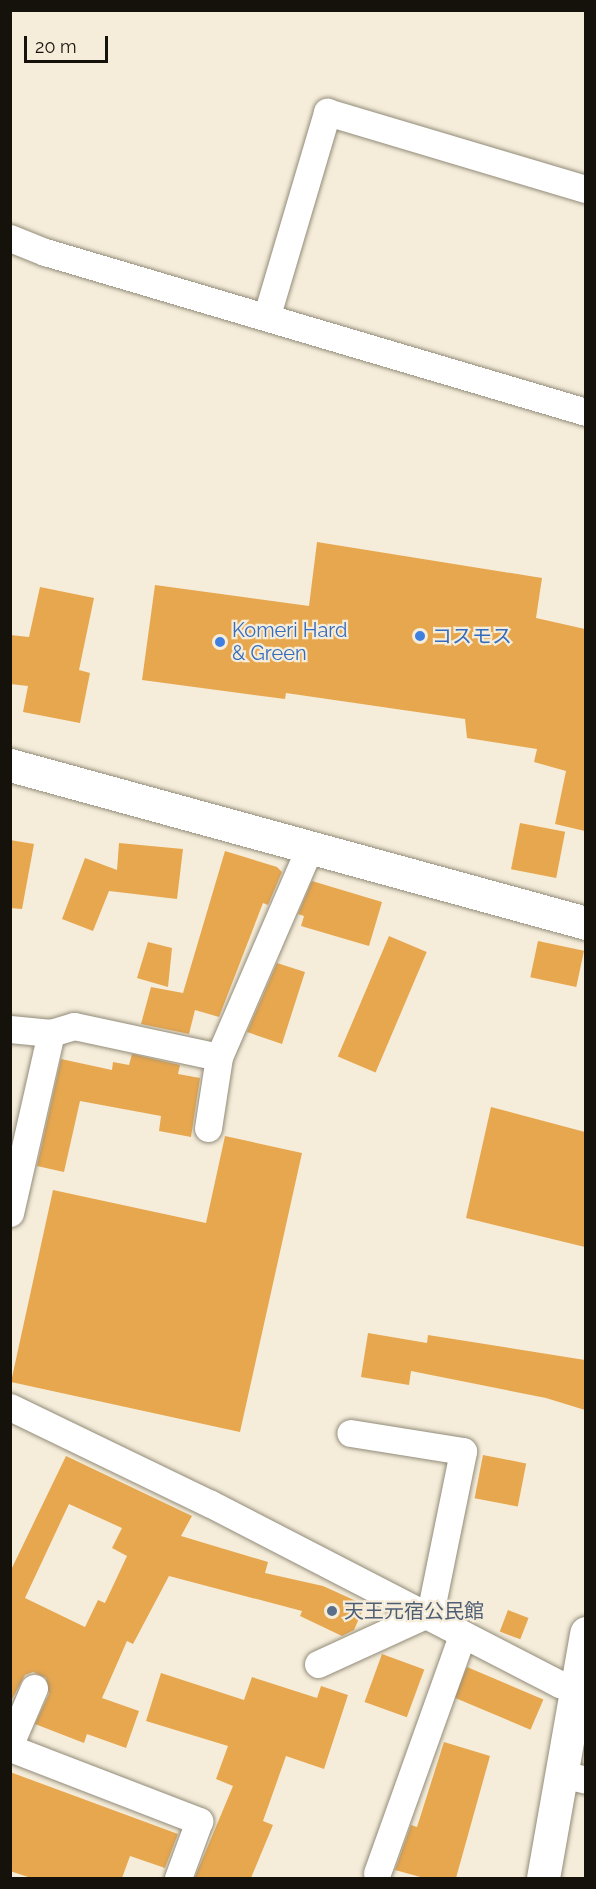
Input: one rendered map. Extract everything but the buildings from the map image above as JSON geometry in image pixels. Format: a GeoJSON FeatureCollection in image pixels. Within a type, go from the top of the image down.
{"type":"FeatureCollection","features":[{"type":"Feature","properties":{"kind":"street"},"geometry":{"type":"LineString","coordinates":[[267,315],[327,112],[585,189]]}},
{"type":"Feature","properties":{"kind":"street"},"geometry":{"type":"LineString","coordinates":[[10,238],[45,252],[267,315],[585,412]]}},
{"type":"Feature","properties":{"kind":"street"},"geometry":{"type":"LineString","coordinates":[[10,765],[585,923]]}},
{"type":"Feature","properties":{"kind":"street"},"geometry":{"type":"LineString","coordinates":[[208,1128],[219,1057],[310,847]]}},
{"type":"Feature","properties":{"kind":"street"},"geometry":{"type":"LineString","coordinates":[[10,1029],[51,1033],[74,1026],[219,1057]]}},
{"type":"Feature","properties":{"kind":"street"},"geometry":{"type":"LineString","coordinates":[[10,1213],[51,1033]]}},
{"type":"Feature","properties":{"kind":"street"},"geometry":{"type":"LineString","coordinates":[[10,1407],[462,1635],[576,1688]]}},
{"type":"Feature","properties":{"kind":"street"},"geometry":{"type":"LineString","coordinates":[[318,1664],[425,1615],[438,1590],[463,1451],[350,1433]]}},
{"type":"Feature","properties":{"kind":"street"},"geometry":{"type":"LineString","coordinates":[[543,1878],[573,1777],[576,1688],[585,1633]]}},
{"type":"Feature","properties":{"kind":"street"},"geometry":{"type":"LineString","coordinates":[[377,1874],[462,1635]]}},
{"type":"Feature","properties":{"kind":"street"},"geometry":{"type":"LineString","coordinates":[[34,1688],[10,1746],[199,1821],[178,1878]]}},
{"type":"Feature","properties":{"kind":"place","name":"コスモス"},"geometry":{"type":"Point","coordinates":[420,636]}},
{"type":"Feature","properties":{"kind":"place","name":"Komeri Hard & Green"},"geometry":{"type":"Point","coordinates":[220,642]}},
{"type":"Feature","properties":{"kind":"place","name":"天王元宿公民館"},"geometry":{"type":"Point","coordinates":[332,1611]}}]}
